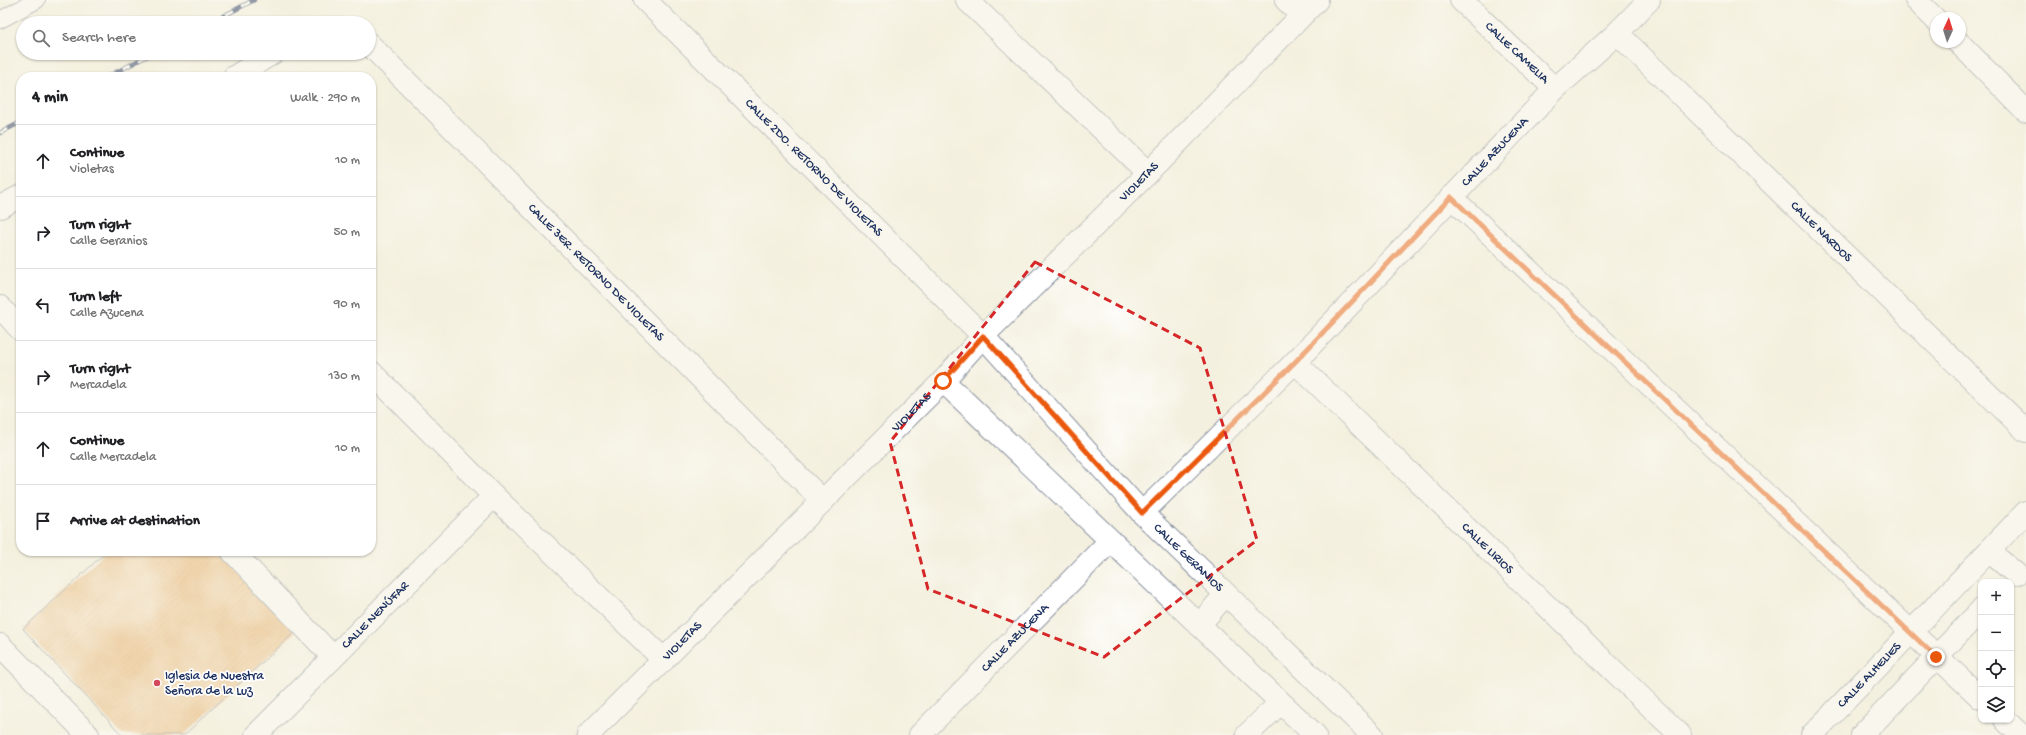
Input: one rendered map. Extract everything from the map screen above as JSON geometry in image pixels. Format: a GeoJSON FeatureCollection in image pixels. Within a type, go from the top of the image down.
{"type":"FeatureCollection","features":[{"type":"Feature","properties":{"kind":"street","name":"CALLE 2DO. RETORNO DE VIOLETAS"},"geometry":{"type":"LineString","coordinates":[[644,0],[983,336]]}},
{"type":"Feature","properties":{"kind":"street"},"geometry":{"type":"LineString","coordinates":[[967,0],[1148,173]]}},
{"type":"Feature","properties":{"kind":"street"},"geometry":{"type":"LineString","coordinates":[[1286,0],[1301,15]]}},
{"type":"Feature","properties":{"kind":"street","name":"VIOLETAS"},"geometry":{"type":"LineString","coordinates":[[588,735],[943,381],[983,336],[1148,173],[1317,0]]}},
{"type":"Feature","properties":{"kind":"street","name":"CALLE CAMELIA"},"geometry":{"type":"LineString","coordinates":[[1461,0],[1555,89]]}},
{"type":"Feature","properties":{"kind":"street","name":"CALLE AZUCENA"},"geometry":{"type":"LineString","coordinates":[[1142,513],[1295,362],[1555,89],[1617,33],[1649,0]]}},
{"type":"Feature","properties":{"kind":"street"},"geometry":{"type":"LineString","coordinates":[[1916,0],[1930,14]]}},
{"type":"Feature","properties":{"kind":"street","name":"CALLE NARDOS"},"geometry":{"type":"LineString","coordinates":[[1617,33],[2026,431]]}},
{"type":"Feature","properties":{"kind":"street"},"geometry":{"type":"LineString","coordinates":[[1964,48],[2026,111]]}},
{"type":"Feature","properties":{"kind":"street","name":"CALLE 3ER. RETORNO DE VIOLETAS"},"geometry":{"type":"LineString","coordinates":[[376,51],[823,501]]}},
{"type":"Feature","properties":{"kind":"street"},"geometry":{"type":"LineString","coordinates":[[242,72],[262,60]]}},
{"type":"Feature","properties":{"kind":"street"},"geometry":{"type":"LineString","coordinates":[[1451,197],[1978,695]]}},
{"type":"Feature","properties":{"kind":"street"},"geometry":{"type":"LineString","coordinates":[[0,207],[16,199]]}},
{"type":"Feature","properties":{"kind":"street"},"geometry":{"type":"LineString","coordinates":[[0,307],[16,325]]}},
{"type":"Feature","properties":{"kind":"street","name":"CALLE GERANIOS"},"geometry":{"type":"LineString","coordinates":[[983,336],[1142,513],[1372,735]]}},
{"type":"Feature","properties":{"kind":"street","name":"CALLE LIRIOS"},"geometry":{"type":"LineString","coordinates":[[1295,362],[1680,735]]}},
{"type":"Feature","properties":{"kind":"street"},"geometry":{"type":"LineString","coordinates":[[376,377],[494,496],[664,660]]}},
{"type":"Feature","properties":{"kind":"street"},"geometry":{"type":"LineString","coordinates":[[943,381],[1198,626],[1315,735]]}},
{"type":"Feature","properties":{"kind":"street","name":"CALLE NENÚFAR"},"geometry":{"type":"LineString","coordinates":[[256,735],[494,496]]}},
{"type":"Feature","properties":{"kind":"street","name":"CALLE ALHELIES"},"geometry":{"type":"LineString","coordinates":[[1812,735],[2026,512]]}},
{"type":"Feature","properties":{"kind":"street","name":"CALLE AZUCENA"},"geometry":{"type":"LineString","coordinates":[[920,735],[1110,541]]}},
{"type":"Feature","properties":{"kind":"street"},"geometry":{"type":"LineString","coordinates":[[1989,551],[2017,573]]}},
{"type":"Feature","properties":{"kind":"street"},"geometry":{"type":"LineString","coordinates":[[237,556],[333,657]]}},
{"type":"Feature","properties":{"kind":"street"},"geometry":{"type":"LineString","coordinates":[[1198,626],[1226,594]]}},
{"type":"Feature","properties":{"kind":"street"},"geometry":{"type":"LineString","coordinates":[[1862,735],[1978,613]]}},
{"type":"Feature","properties":{"kind":"street"},"geometry":{"type":"LineString","coordinates":[[0,645],[88,735]]}},
{"type":"Feature","properties":{"kind":"street"},"geometry":{"type":"LineString","coordinates":[[1247,735],[1280,703]]}},
{"type":"Feature","properties":{"kind":"street"},"geometry":{"type":"LineString","coordinates":[[2008,723],[2021,735]]}},
{"type":"Feature","properties":{"kind":"lane"},"geometry":{"type":"LineString","coordinates":[[0,20],[37,0]]}},
{"type":"Feature","properties":{"kind":"highlighted area"},"geometry":{"type":"Polygon","coordinates":[[[1035,262],[1200,348],[1257,540],[1104,657],[928,589],[890,442],[1035,262]]]}},
{"type":"Feature","properties":{"kind":"building","name":"Iglesia de Nuestra Señora de la Luz"},"geometry":{"type":"Polygon","coordinates":[[[102,556],[224,556],[295,632],[184,735],[122,735],[23,629],[102,556]]]}},
{"type":"Feature","properties":{"kind":"railway"},"geometry":{"type":"LineString","coordinates":[[223,16],[254,0]]}},
{"type":"Feature","properties":{"kind":"railway"},"geometry":{"type":"LineString","coordinates":[[117,72],[140,60]]}},
{"type":"Feature","properties":{"kind":"railway"},"geometry":{"type":"LineString","coordinates":[[0,133],[16,125]]}},
{"type":"Feature","properties":{"kind":"place","name":"Iglesia de Nuestra Señora de la Luz"},"geometry":{"type":"Point","coordinates":[157,683]}},
{"type":"Feature","properties":{"kind":"route"},"geometry":{"type":"LineString","coordinates":[[943,381],[983,336],[1142,513],[1295,362],[1451,197],[1936,657]]}}]}
